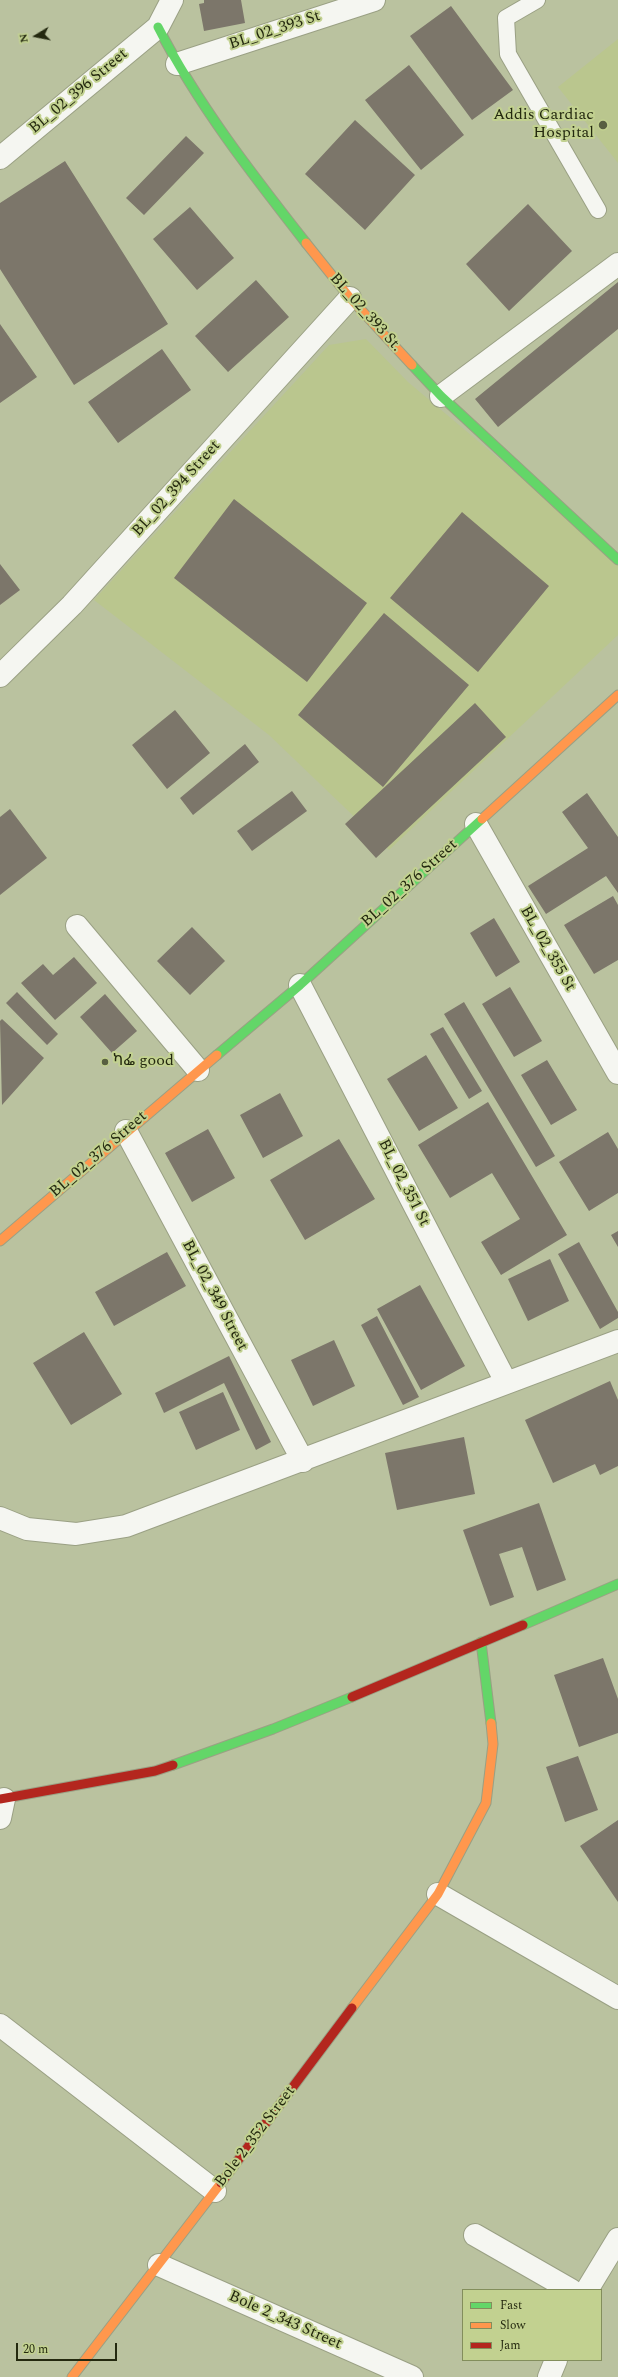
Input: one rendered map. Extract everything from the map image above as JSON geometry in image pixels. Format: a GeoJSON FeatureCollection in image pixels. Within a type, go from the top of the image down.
{"type":"FeatureCollection","features":[{"type":"Feature","properties":{"kind":"street"},"geometry":{"type":"LineString","coordinates":[[158,27],[172,0]]}},
{"type":"Feature","properties":{"kind":"street","name":"BL_02_393 St"},"geometry":{"type":"LineString","coordinates":[[177,64],[374,0]]}},
{"type":"Feature","properties":{"kind":"street","name":"BL_02_393 St."},"geometry":{"type":"LineString","coordinates":[[158,27],[177,64],[243,163],[350,298],[441,396],[618,560]]}},
{"type":"Feature","properties":{"kind":"street","name":"BL_02_396 Street"},"geometry":{"type":"LineString","coordinates":[[0,158],[158,27]]}},
{"type":"Feature","properties":{"kind":"street"},"geometry":{"type":"LineString","coordinates":[[441,396],[618,264]]}},
{"type":"Feature","properties":{"kind":"street","name":"BL_02_394 Street"},"geometry":{"type":"LineString","coordinates":[[0,676],[72,605],[350,298]]}},
{"type":"Feature","properties":{"kind":"street","name":"BL_02_376 Street"},"geometry":{"type":"LineString","coordinates":[[0,1241],[126,1131],[300,985],[618,695]]}},
{"type":"Feature","properties":{"kind":"street","name":"BL_02_355 St"},"geometry":{"type":"LineString","coordinates":[[476,824],[618,1073]]}},
{"type":"Feature","properties":{"kind":"street"},"geometry":{"type":"LineString","coordinates":[[77,926],[198,1070]]}},
{"type":"Feature","properties":{"kind":"street","name":"BL_02_351 St"},"geometry":{"type":"LineString","coordinates":[[300,985],[506,1382]]}},
{"type":"Feature","properties":{"kind":"street","name":"BL_02_349 Street"},"geometry":{"type":"LineString","coordinates":[[126,1131],[303,1461]]}},
{"type":"Feature","properties":{"kind":"street"},"geometry":{"type":"LineString","coordinates":[[0,1518],[28,1530],[76,1534],[126,1526],[303,1461],[506,1382],[618,1341]]}},
{"type":"Feature","properties":{"kind":"street"},"geometry":{"type":"LineString","coordinates":[[1,1805],[155,1771],[273,1729],[434,1663],[618,1584]]}},
{"type":"Feature","properties":{"kind":"street","name":"Bole 2_352 Street"},"geometry":{"type":"LineString","coordinates":[[72,2377],[159,2265],[438,1894],[486,1803],[493,1744],[481,1642]]}},
{"type":"Feature","properties":{"kind":"street"},"geometry":{"type":"LineString","coordinates":[[438,1894],[618,1998]]}},
{"type":"Feature","properties":{"kind":"street"},"geometry":{"type":"LineString","coordinates":[[0,2025],[215,2191]]}},
{"type":"Feature","properties":{"kind":"street"},"geometry":{"type":"LineString","coordinates":[[475,2235],[569,2289]]}},
{"type":"Feature","properties":{"kind":"street"},"geometry":{"type":"LineString","coordinates":[[588,2289],[618,2239]]}},
{"type":"Feature","properties":{"kind":"street","name":"Bole 2_343 Street"},"geometry":{"type":"LineString","coordinates":[[159,2265],[412,2377]]}},
{"type":"Feature","properties":{"kind":"street"},"geometry":{"type":"LineString","coordinates":[[549,2377],[556,2361]]}},
{"type":"Feature","properties":{"kind":"lane"},"geometry":{"type":"LineString","coordinates":[[537,0],[506,18],[508,54],[598,210]]}},
{"type":"Feature","properties":{"kind":"shaded area","name":"Addis Cardiac Hospital"},"geometry":{"type":"Polygon","coordinates":[[[618,39],[618,163],[558,87],[618,39]]]}},
{"type":"Feature","properties":{"kind":"shaded area"},"geometry":{"type":"Polygon","coordinates":[[[366,339],[408,382],[618,559],[618,635],[389,850],[269,735],[94,600],[329,345],[366,339]]]}},
{"type":"Feature","properties":{"kind":"building"},"geometry":{"type":"Polygon","coordinates":[[[204,0],[241,0],[245,23],[204,31],[199,4],[204,3],[204,0]]]}},
{"type":"Feature","properties":{"kind":"building"},"geometry":{"type":"Polygon","coordinates":[[[451,6],[513,90],[472,120],[410,36],[451,6]]]}},
{"type":"Feature","properties":{"kind":"building"},"geometry":{"type":"Polygon","coordinates":[[[409,65],[464,135],[421,170],[365,100],[409,65]]]}},
{"type":"Feature","properties":{"kind":"building"},"geometry":{"type":"Polygon","coordinates":[[[355,120],[415,175],[365,230],[305,174],[355,120]]]}},
{"type":"Feature","properties":{"kind":"building"},"geometry":{"type":"Polygon","coordinates":[[[186,136],[204,153],[144,215],[126,198],[186,136]]]}},
{"type":"Feature","properties":{"kind":"building"},"geometry":{"type":"Polygon","coordinates":[[[65,161],[168,324],[74,385],[0,269],[0,203],[65,161]]]}},
{"type":"Feature","properties":{"kind":"building"},"geometry":{"type":"Polygon","coordinates":[[[528,204],[572,251],[509,311],[466,264],[528,204]]]}},
{"type":"Feature","properties":{"kind":"building"},"geometry":{"type":"Polygon","coordinates":[[[190,207],[234,258],[197,290],[153,239],[190,207]]]}},
{"type":"Feature","properties":{"kind":"building"},"geometry":{"type":"Polygon","coordinates":[[[256,280],[289,317],[228,372],[195,336],[256,280]]]}},
{"type":"Feature","properties":{"kind":"building"},"geometry":{"type":"Polygon","coordinates":[[[618,282],[618,329],[498,427],[475,399],[618,282]]]}},
{"type":"Feature","properties":{"kind":"building"},"geometry":{"type":"Polygon","coordinates":[[[0,324],[37,377],[0,403],[0,324]]]}},
{"type":"Feature","properties":{"kind":"building"},"geometry":{"type":"Polygon","coordinates":[[[162,349],[191,390],[118,443],[88,402],[162,349]]]}},
{"type":"Feature","properties":{"kind":"building"},"geometry":{"type":"Polygon","coordinates":[[[234,499],[367,603],[307,682],[174,578],[234,499]]]}},
{"type":"Feature","properties":{"kind":"building"},"geometry":{"type":"Polygon","coordinates":[[[462,512],[549,586],[478,672],[390,598],[462,512]]]}},
{"type":"Feature","properties":{"kind":"building"},"geometry":{"type":"Polygon","coordinates":[[[0,564],[20,590],[0,605],[0,564]]]}},
{"type":"Feature","properties":{"kind":"building"},"geometry":{"type":"Polygon","coordinates":[[[384,613],[469,685],[383,787],[298,715],[384,613]]]}},
{"type":"Feature","properties":{"kind":"building"},"geometry":{"type":"Polygon","coordinates":[[[475,703],[506,737],[376,858],[345,824],[475,703]]]}},
{"type":"Feature","properties":{"kind":"building"},"geometry":{"type":"Polygon","coordinates":[[[175,710],[210,753],[167,789],[132,745],[175,710]]]}},
{"type":"Feature","properties":{"kind":"building"},"geometry":{"type":"Polygon","coordinates":[[[245,744],[259,762],[193,815],[180,798],[245,744]]]}},
{"type":"Feature","properties":{"kind":"building"},"geometry":{"type":"Polygon","coordinates":[[[292,791],[307,811],[252,851],[237,831],[292,791]]]}},
{"type":"Feature","properties":{"kind":"building"},"geometry":{"type":"Polygon","coordinates":[[[587,793],[618,837],[618,893],[606,876],[546,914],[528,886],[588,848],[562,812],[587,793]]]}},
{"type":"Feature","properties":{"kind":"building"},"geometry":{"type":"Polygon","coordinates":[[[10,809],[47,858],[0,895],[0,817],[10,809]]]}},
{"type":"Feature","properties":{"kind":"building"},"geometry":{"type":"Polygon","coordinates":[[[613,896],[618,905],[618,960],[594,974],[564,925],[613,896]]]}},
{"type":"Feature","properties":{"kind":"building"},"geometry":{"type":"Polygon","coordinates":[[[494,918],[520,962],[496,977],[470,933],[494,918]]]}},
{"type":"Feature","properties":{"kind":"building"},"geometry":{"type":"Polygon","coordinates":[[[192,927],[225,961],[190,995],[157,961],[192,927]]]}},
{"type":"Feature","properties":{"kind":"building"},"geometry":{"type":"Polygon","coordinates":[[[74,957],[97,983],[55,1020],[21,983],[43,964],[53,975],[74,957]]]}},
{"type":"Feature","properties":{"kind":"building"},"geometry":{"type":"Polygon","coordinates":[[[510,987],[542,1041],[514,1057],[482,1004],[510,987]]]}},
{"type":"Feature","properties":{"kind":"building"},"geometry":{"type":"Polygon","coordinates":[[[17,992],[58,1034],[47,1045],[6,1003],[17,992]]]}},
{"type":"Feature","properties":{"kind":"building"},"geometry":{"type":"Polygon","coordinates":[[[105,994],[137,1031],[112,1053],[80,1017],[105,994]]]}},
{"type":"Feature","properties":{"kind":"building"},"geometry":{"type":"Polygon","coordinates":[[[464,1002],[555,1156],[536,1167],[444,1014],[464,1002]]]}},
{"type":"Feature","properties":{"kind":"building"},"geometry":{"type":"Polygon","coordinates":[[[2,1019],[44,1058],[2,1105],[0,1021],[2,1019]]]}},
{"type":"Feature","properties":{"kind":"building"},"geometry":{"type":"Polygon","coordinates":[[[443,1027],[482,1091],[469,1099],[430,1034],[443,1027]]]}},
{"type":"Feature","properties":{"kind":"building"},"geometry":{"type":"Polygon","coordinates":[[[426,1055],[458,1108],[419,1131],[387,1079],[426,1055]]]}},
{"type":"Feature","properties":{"kind":"building"},"geometry":{"type":"Polygon","coordinates":[[[547,1060],[577,1110],[551,1125],[521,1075],[547,1060]]]}},
{"type":"Feature","properties":{"kind":"building"},"geometry":{"type":"Polygon","coordinates":[[[280,1093],[303,1136],[263,1158],[240,1115],[280,1093]]]}},
{"type":"Feature","properties":{"kind":"building"},"geometry":{"type":"Polygon","coordinates":[[[488,1102],[567,1235],[501,1275],[481,1242],[520,1219],[492,1173],[450,1198],[418,1145],[488,1102]]]}},
{"type":"Feature","properties":{"kind":"building"},"geometry":{"type":"Polygon","coordinates":[[[208,1129],[235,1178],[192,1202],[165,1153],[208,1129]]]}},
{"type":"Feature","properties":{"kind":"building"},"geometry":{"type":"Polygon","coordinates":[[[608,1132],[618,1149],[618,1193],[589,1211],[559,1162],[608,1132]]]}},
{"type":"Feature","properties":{"kind":"building"},"geometry":{"type":"Polygon","coordinates":[[[339,1139],[375,1199],[305,1240],[270,1180],[339,1139]]]}},
{"type":"Feature","properties":{"kind":"building"},"geometry":{"type":"Polygon","coordinates":[[[618,1231],[618,1247],[611,1235],[618,1231]]]}},
{"type":"Feature","properties":{"kind":"building"},"geometry":{"type":"Polygon","coordinates":[[[579,1242],[618,1312],[618,1318],[600,1329],[558,1254],[579,1242]]]}},
{"type":"Feature","properties":{"kind":"building"},"geometry":{"type":"Polygon","coordinates":[[[167,1252],[186,1286],[114,1326],[95,1292],[167,1252]]]}},
{"type":"Feature","properties":{"kind":"building"},"geometry":{"type":"Polygon","coordinates":[[[550,1259],[569,1301],[528,1321],[508,1279],[550,1259]]]}},
{"type":"Feature","properties":{"kind":"building"},"geometry":{"type":"Polygon","coordinates":[[[420,1285],[465,1366],[421,1390],[377,1309],[420,1285]]]}},
{"type":"Feature","properties":{"kind":"building"},"geometry":{"type":"Polygon","coordinates":[[[377,1316],[419,1397],[403,1405],[361,1325],[377,1316]]]}},
{"type":"Feature","properties":{"kind":"building"},"geometry":{"type":"Polygon","coordinates":[[[84,1332],[122,1394],[71,1425],[33,1363],[84,1332]]]}},
{"type":"Feature","properties":{"kind":"building"},"geometry":{"type":"Polygon","coordinates":[[[334,1340],[355,1386],[313,1406],[291,1360],[334,1340]]]}},
{"type":"Feature","properties":{"kind":"building"},"geometry":{"type":"Polygon","coordinates":[[[229,1356],[271,1442],[256,1450],[224,1383],[164,1413],[155,1393],[229,1356]]]}},
{"type":"Feature","properties":{"kind":"building"},"geometry":{"type":"Polygon","coordinates":[[[610,1381],[618,1400],[618,1466],[600,1475],[595,1464],[553,1483],[525,1420],[610,1381]]]}},
{"type":"Feature","properties":{"kind":"building"},"geometry":{"type":"Polygon","coordinates":[[[223,1392],[240,1430],[196,1450],[179,1412],[223,1392]]]}},
{"type":"Feature","properties":{"kind":"building"},"geometry":{"type":"Polygon","coordinates":[[[464,1437],[475,1494],[397,1510],[385,1453],[464,1437]]]}},
{"type":"Feature","properties":{"kind":"building"},"geometry":{"type":"Polygon","coordinates":[[[539,1503],[566,1580],[537,1591],[522,1547],[499,1554],[514,1597],[490,1606],[463,1530],[539,1503]]]}},
{"type":"Feature","properties":{"kind":"building"},"geometry":{"type":"Polygon","coordinates":[[[603,1658],[618,1699],[618,1733],[579,1747],[554,1675],[603,1658]]]}},
{"type":"Feature","properties":{"kind":"building"},"geometry":{"type":"Polygon","coordinates":[[[578,1756],[598,1810],[565,1822],[546,1767],[578,1756]]]}},
{"type":"Feature","properties":{"kind":"building"},"geometry":{"type":"Polygon","coordinates":[[[618,1820],[618,1902],[580,1846],[618,1820]]]}},
{"type":"Feature","properties":{"kind":"traffic: fast"},"geometry":{"type":"LineString","coordinates":[[158,27],[190,84],[208,111],[246,165],[306,243]]}},
{"type":"Feature","properties":{"kind":"traffic: fast"},"geometry":{"type":"LineString","coordinates":[[412,365],[441,396],[618,560]]}},
{"type":"Feature","properties":{"kind":"traffic: fast"},"geometry":{"type":"LineString","coordinates":[[217,1055],[300,985],[482,819]]}},
{"type":"Feature","properties":{"kind":"traffic: fast"},"geometry":{"type":"LineString","coordinates":[[523,1625],[618,1584]]}},
{"type":"Feature","properties":{"kind":"traffic: fast"},"geometry":{"type":"LineString","coordinates":[[481,1642],[491,1723]]}},
{"type":"Feature","properties":{"kind":"traffic: fast"},"geometry":{"type":"LineString","coordinates":[[173,1765],[273,1729],[352,1697]]}},
{"type":"Feature","properties":{"kind":"traffic: slow"},"geometry":{"type":"LineString","coordinates":[[306,243],[350,298],[412,365]]}},
{"type":"Feature","properties":{"kind":"traffic: slow"},"geometry":{"type":"LineString","coordinates":[[482,819],[618,695]]}},
{"type":"Feature","properties":{"kind":"traffic: slow"},"geometry":{"type":"LineString","coordinates":[[0,1241],[217,1055]]}},
{"type":"Feature","properties":{"kind":"traffic: slow"},"geometry":{"type":"LineString","coordinates":[[352,2008],[438,1894],[486,1803],[493,1744],[491,1723]]}},
{"type":"Feature","properties":{"kind":"traffic: slow"},"geometry":{"type":"LineString","coordinates":[[72,2377],[221,2183]]}},
{"type":"Feature","properties":{"kind":"traffic: jam"},"geometry":{"type":"LineString","coordinates":[[352,1697],[523,1625]]}},
{"type":"Feature","properties":{"kind":"traffic: jam"},"geometry":{"type":"LineString","coordinates":[[0,1799],[155,1771],[173,1765]]}},
{"type":"Feature","properties":{"kind":"traffic: jam"},"geometry":{"type":"LineString","coordinates":[[221,2183],[352,2008]]}},
{"type":"Feature","properties":{"kind":"place","name":"Addis Cardiac Hospital"},"geometry":{"type":"Point","coordinates":[603,125]}},
{"type":"Feature","properties":{"kind":"place","name":"ካፌ good"},"geometry":{"type":"Point","coordinates":[105,1062]}}]}
